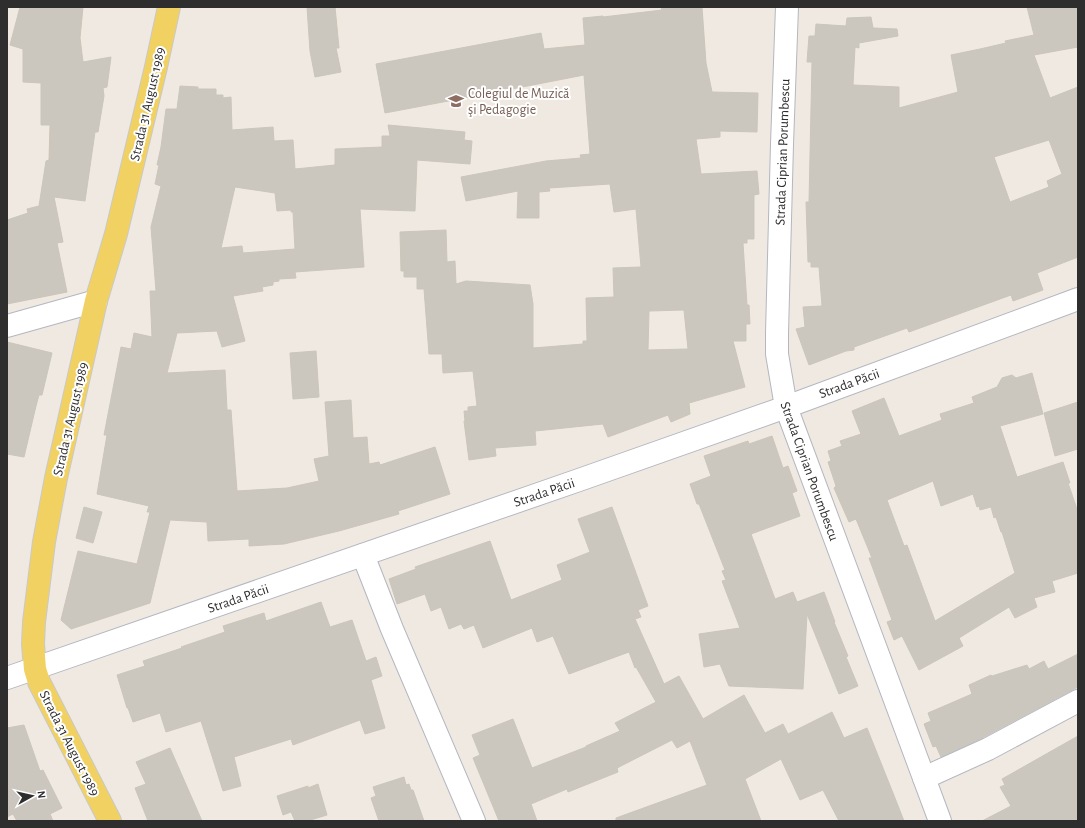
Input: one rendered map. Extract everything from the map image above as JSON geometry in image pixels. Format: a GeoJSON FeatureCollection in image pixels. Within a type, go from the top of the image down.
{"type":"FeatureCollection","features":[{"type":"Feature","properties":{"kind":"main road","name":"Strada 31 August 1989"},"geometry":{"type":"LineString","coordinates":[[110,821],[39,682],[35,668],[33,644],[34,622],[44,542],[56,478],[96,301],[116,234],[169,7]]}},
{"type":"Feature","properties":{"kind":"street","name":"Strada Ciprian Porumbescu"},"geometry":{"type":"LineString","coordinates":[[787,7],[777,354],[786,407],[940,821]]}},
{"type":"Feature","properties":{"kind":"street","name":"Strada Păcii"},"geometry":{"type":"LineString","coordinates":[[7,678],[786,407],[1078,299]]}},
{"type":"Feature","properties":{"kind":"street"},"geometry":{"type":"LineString","coordinates":[[7,326],[96,301]]}},
{"type":"Feature","properties":{"kind":"street"},"geometry":{"type":"LineString","coordinates":[[363,555],[392,629],[474,821]]}},
{"type":"Feature","properties":{"kind":"street"},"geometry":{"type":"LineString","coordinates":[[924,778],[988,749],[1078,701]]}},
{"type":"Feature","properties":{"kind":"building"},"geometry":{"type":"Polygon","coordinates":[[[20,7],[83,7],[80,38],[83,62],[111,57],[107,87],[103,88],[104,96],[98,132],[95,132],[85,201],[54,197],[63,242],[57,243],[67,292],[7,304],[7,220],[28,213],[27,209],[39,206],[46,161],[49,160],[50,125],[41,125],[41,83],[23,82],[23,49],[10,45],[20,7]]]}},
{"type":"Feature","properties":{"kind":"building"},"geometry":{"type":"Polygon","coordinates":[[[307,7],[335,7],[339,48],[336,48],[341,72],[315,77],[310,51],[307,7]]]}},
{"type":"Feature","properties":{"kind":"building"},"geometry":{"type":"Polygon","coordinates":[[[661,7],[702,7],[706,63],[712,92],[758,93],[757,132],[720,131],[720,137],[696,139],[701,174],[757,171],[759,194],[754,195],[754,239],[747,239],[747,243],[743,243],[747,305],[749,305],[750,324],[746,324],[746,341],[733,341],[745,387],[689,403],[690,414],[671,422],[668,415],[608,437],[603,424],[535,431],[536,445],[495,448],[496,456],[469,460],[464,411],[468,411],[468,407],[477,406],[473,371],[443,373],[442,354],[429,354],[424,289],[417,289],[417,277],[404,277],[404,271],[401,271],[400,232],[446,230],[447,262],[455,261],[456,284],[466,281],[530,285],[533,304],[533,348],[583,344],[583,341],[587,341],[586,298],[614,297],[613,268],[641,267],[636,209],[614,212],[610,184],[549,188],[550,191],[539,192],[539,218],[517,218],[518,191],[466,201],[461,177],[546,161],[581,158],[580,155],[590,154],[584,75],[385,113],[376,64],[541,33],[544,49],[585,45],[583,18],[662,10],[661,7]],[[684,310],[649,311],[648,350],[688,349],[684,310]]]}},
{"type":"Feature","properties":{"kind":"building"},"geometry":{"type":"Polygon","coordinates":[[[1027,7],[1078,7],[1078,47],[1034,55],[1050,98],[1078,87],[1078,257],[1037,273],[1043,290],[1013,301],[1011,295],[909,332],[907,328],[854,347],[854,350],[846,351],[809,365],[796,329],[805,327],[803,307],[822,306],[819,267],[811,267],[811,262],[808,262],[806,202],[809,202],[812,62],[807,62],[809,36],[815,36],[816,24],[846,26],[847,18],[871,17],[873,28],[897,29],[898,36],[859,43],[859,48],[855,47],[853,85],[899,87],[899,108],[958,92],[951,55],[1006,43],[1005,41],[1034,35],[1027,7]],[[1049,140],[994,157],[1010,202],[1049,187],[1047,181],[1062,174],[1049,140]]]}},
{"type":"Feature","properties":{"kind":"building"},"geometry":{"type":"Polygon","coordinates":[[[180,86],[198,87],[198,89],[216,89],[216,95],[223,95],[223,98],[231,97],[232,130],[273,127],[274,141],[293,140],[295,169],[335,165],[335,149],[382,147],[382,136],[390,136],[388,125],[465,132],[464,140],[472,141],[470,164],[417,160],[415,211],[360,209],[364,267],[295,272],[296,278],[279,279],[279,281],[273,282],[273,285],[262,287],[263,291],[233,296],[245,341],[222,347],[217,331],[177,333],[167,373],[225,370],[227,410],[231,410],[237,491],[287,488],[319,481],[314,459],[329,456],[325,402],[351,400],[353,438],[367,437],[369,464],[379,462],[380,465],[435,447],[450,494],[398,511],[399,514],[339,531],[284,544],[249,546],[249,539],[208,541],[207,522],[170,520],[150,603],[71,629],[61,620],[78,551],[137,564],[150,512],[147,512],[149,506],[97,494],[107,435],[104,435],[121,347],[131,349],[134,333],[152,337],[150,291],[156,291],[151,227],[161,186],[155,184],[159,165],[157,165],[166,109],[177,109],[180,86]],[[235,187],[221,248],[242,246],[243,253],[295,249],[293,212],[291,212],[291,210],[277,211],[275,193],[235,187]]]}},
{"type":"Feature","properties":{"kind":"building"},"geometry":{"type":"Polygon","coordinates":[[[7,342],[52,353],[42,395],[39,395],[36,406],[24,457],[7,454],[7,342]]]}},
{"type":"Feature","properties":{"kind":"building"},"geometry":{"type":"Polygon","coordinates":[[[316,351],[319,397],[293,399],[290,353],[316,351]]]}},
{"type":"Feature","properties":{"kind":"building"},"geometry":{"type":"Polygon","coordinates":[[[1032,373],[1043,414],[1000,426],[1017,477],[1063,462],[1070,483],[1068,483],[1078,512],[1078,573],[1052,581],[1055,592],[1034,598],[1037,607],[1015,618],[1009,607],[959,638],[963,646],[919,670],[902,636],[894,640],[887,622],[892,620],[869,558],[872,558],[856,519],[849,522],[834,488],[836,486],[828,462],[831,461],[828,451],[842,446],[840,441],[861,434],[852,411],[884,398],[899,436],[942,420],[940,414],[974,403],[972,397],[997,387],[1002,378],[1012,375],[1016,378],[1032,373]],[[933,481],[887,500],[904,546],[907,545],[935,621],[1015,573],[1002,532],[996,517],[994,518],[991,507],[980,510],[979,506],[977,507],[973,494],[941,506],[933,481]]]}},
{"type":"Feature","properties":{"kind":"building"},"geometry":{"type":"Polygon","coordinates":[[[1078,402],[1078,449],[1055,456],[1044,413],[1078,402]]]}},
{"type":"Feature","properties":{"kind":"building"},"geometry":{"type":"Polygon","coordinates":[[[772,436],[783,468],[788,466],[797,491],[792,493],[800,516],[751,534],[775,599],[793,592],[797,602],[824,592],[848,656],[846,657],[858,686],[839,694],[807,614],[803,689],[729,686],[720,664],[704,667],[699,634],[740,628],[722,581],[726,580],[722,571],[725,570],[690,484],[711,476],[704,456],[748,441],[749,444],[772,436]]]}},
{"type":"Feature","properties":{"kind":"building"},"geometry":{"type":"Polygon","coordinates":[[[84,507],[102,512],[93,543],[76,538],[84,507]]]}},
{"type":"Feature","properties":{"kind":"building"},"geometry":{"type":"Polygon","coordinates":[[[612,507],[648,606],[638,610],[641,617],[635,619],[664,684],[679,676],[703,719],[744,695],[765,733],[783,724],[788,734],[832,712],[844,738],[867,728],[904,821],[839,821],[823,790],[800,800],[781,759],[745,779],[761,821],[616,821],[616,818],[707,785],[690,741],[677,748],[672,740],[617,768],[618,772],[568,792],[567,789],[531,804],[537,821],[499,821],[473,758],[480,755],[472,735],[513,719],[532,768],[586,747],[620,731],[615,723],[656,702],[636,667],[635,668],[629,652],[569,674],[553,636],[537,642],[532,628],[483,648],[474,625],[464,629],[461,624],[449,629],[441,607],[431,611],[425,594],[397,604],[389,579],[416,569],[415,567],[490,541],[511,600],[562,580],[557,565],[590,552],[578,519],[612,507]]]}},
{"type":"Feature","properties":{"kind":"building"},"geometry":{"type":"Polygon","coordinates":[[[321,602],[330,627],[352,620],[366,661],[376,657],[382,676],[371,680],[385,728],[365,734],[360,720],[293,745],[291,739],[234,757],[241,786],[223,791],[201,721],[166,732],[160,713],[133,722],[117,675],[145,666],[143,661],[225,632],[223,626],[264,613],[266,621],[321,602]]]}},
{"type":"Feature","properties":{"kind":"building"},"geometry":{"type":"Polygon","coordinates":[[[1078,654],[1078,687],[982,738],[941,757],[936,746],[933,747],[924,724],[931,721],[928,713],[972,694],[969,685],[991,675],[992,676],[1027,665],[1029,669],[1044,661],[1048,669],[1078,654]]]}},
{"type":"Feature","properties":{"kind":"building"},"geometry":{"type":"Polygon","coordinates":[[[24,725],[40,771],[43,770],[62,808],[50,814],[53,821],[17,821],[13,814],[7,817],[7,728],[24,725]]]}},
{"type":"Feature","properties":{"kind":"building"},"geometry":{"type":"Polygon","coordinates":[[[1078,736],[1078,821],[982,821],[1011,806],[1000,787],[1005,785],[1002,779],[1078,736]]]}},
{"type":"Feature","properties":{"kind":"building"},"geometry":{"type":"Polygon","coordinates":[[[170,748],[202,821],[148,821],[135,788],[146,784],[136,762],[170,748]]]}},
{"type":"Feature","properties":{"kind":"building"},"geometry":{"type":"Polygon","coordinates":[[[404,777],[406,785],[409,784],[411,790],[413,790],[424,821],[379,821],[371,798],[376,796],[373,787],[404,777]]]}},
{"type":"Feature","properties":{"kind":"building"},"geometry":{"type":"Polygon","coordinates":[[[318,784],[327,815],[307,821],[295,821],[291,812],[283,815],[277,796],[318,784]]]}},
{"type":"Feature","properties":{"kind":"place","name":"Colegiul de Muzică şi Pedagogie"},"geometry":{"type":"Point","coordinates":[456,101]}}]}
